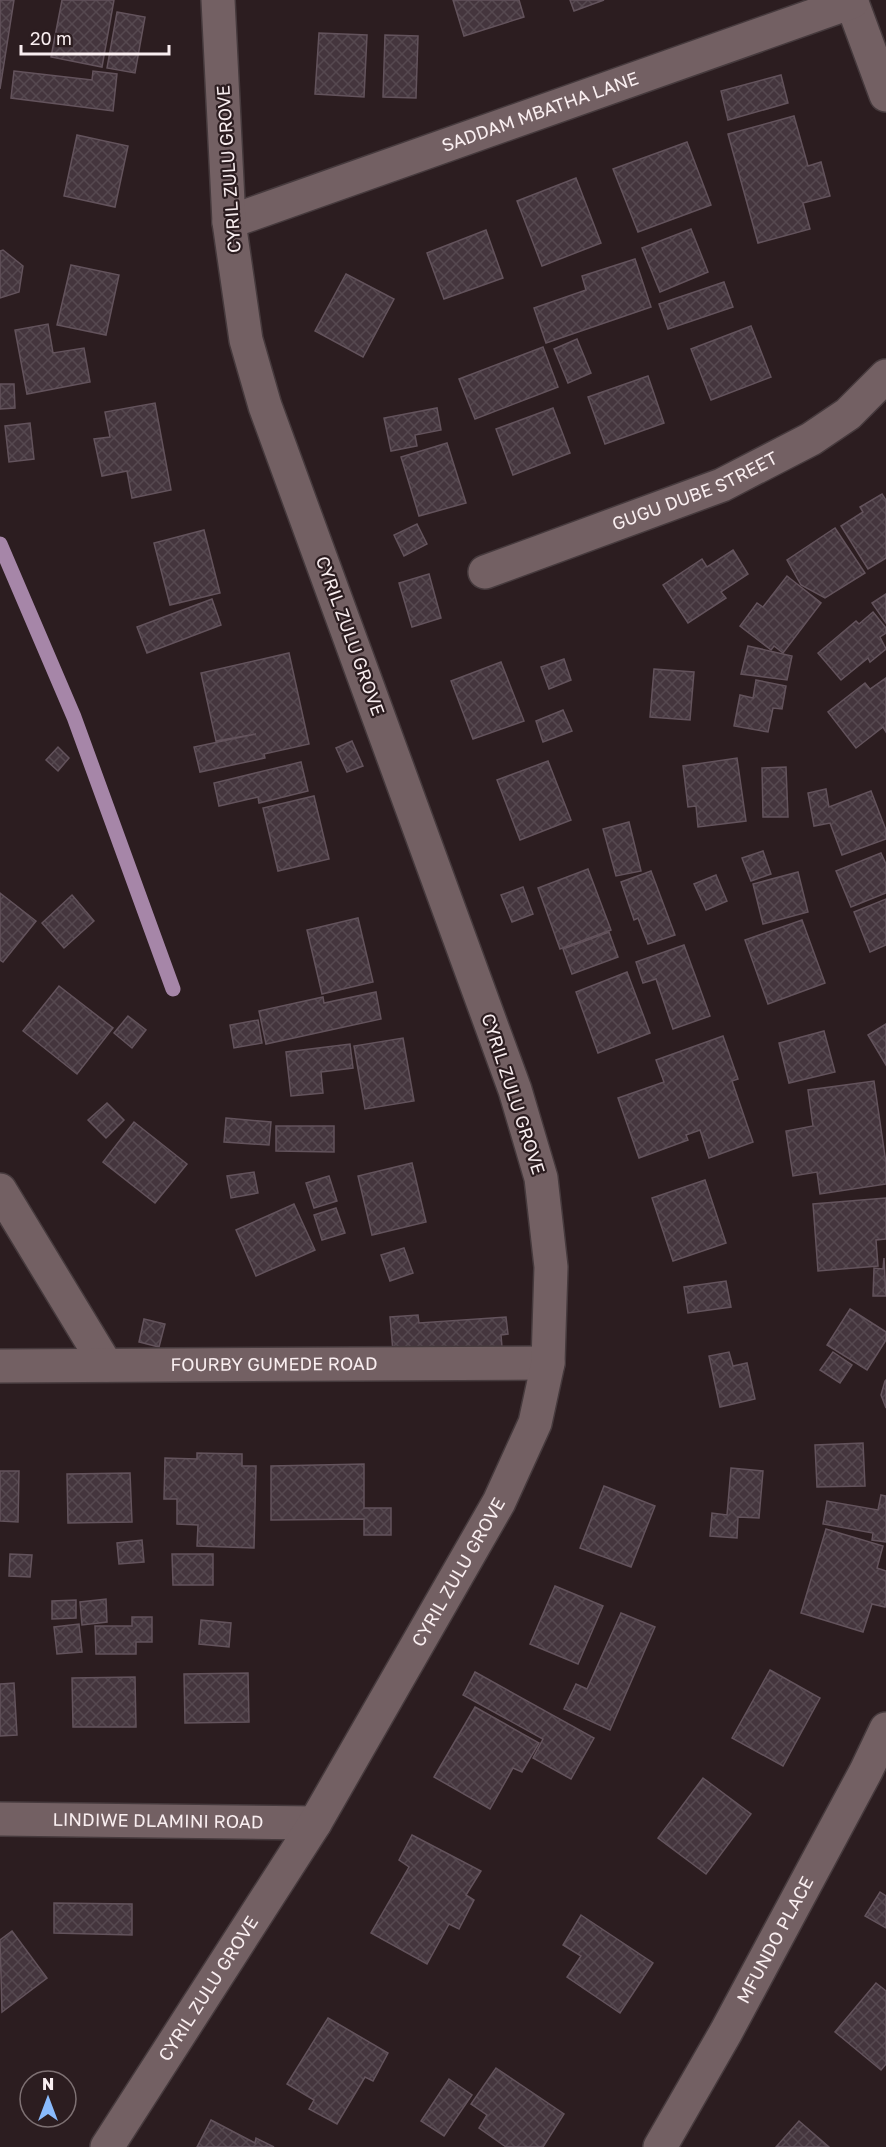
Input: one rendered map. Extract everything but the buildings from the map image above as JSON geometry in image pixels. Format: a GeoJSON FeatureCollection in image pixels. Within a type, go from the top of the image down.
{"type":"FeatureCollection","features":[{"type":"Feature","properties":{"kind":"street","name":"CYRIL ZULU GROVE"},"geometry":{"type":"LineString","coordinates":[[107,2147],[315,1823],[498,1502],[535,1423],[549,1363],[551,1267],[541,1178],[515,1090],[265,406],[246,340],[229,222],[218,0]]}},
{"type":"Feature","properties":{"kind":"street","name":"SADDAM MBATHA LANE"},"geometry":{"type":"LineString","coordinates":[[229,222],[851,1]]}},
{"type":"Feature","properties":{"kind":"street"},"geometry":{"type":"LineString","coordinates":[[851,1],[886,95]]}},
{"type":"Feature","properties":{"kind":"street","name":"GUGU DUBE STREET"},"geometry":{"type":"LineString","coordinates":[[485,572],[722,484],[811,440],[848,414],[886,376]]}},
{"type":"Feature","properties":{"kind":"street"},"geometry":{"type":"LineString","coordinates":[[0,1190],[106,1365]]}},
{"type":"Feature","properties":{"kind":"street","name":"FOURBY GUMEDE ROAD"},"geometry":{"type":"LineString","coordinates":[[0,1366],[549,1363]]}},
{"type":"Feature","properties":{"kind":"street","name":"MFUNDO PLACE"},"geometry":{"type":"LineString","coordinates":[[660,2147],[726,2031],[886,1729]]}},
{"type":"Feature","properties":{"kind":"street","name":"LINDIWE DLAMINI ROAD"},"geometry":{"type":"LineString","coordinates":[[0,1819],[315,1823]]}},
{"type":"Feature","properties":{"kind":"waterway"},"geometry":{"type":"LineString","coordinates":[[0,544],[74,717],[173,989]]}}]}
